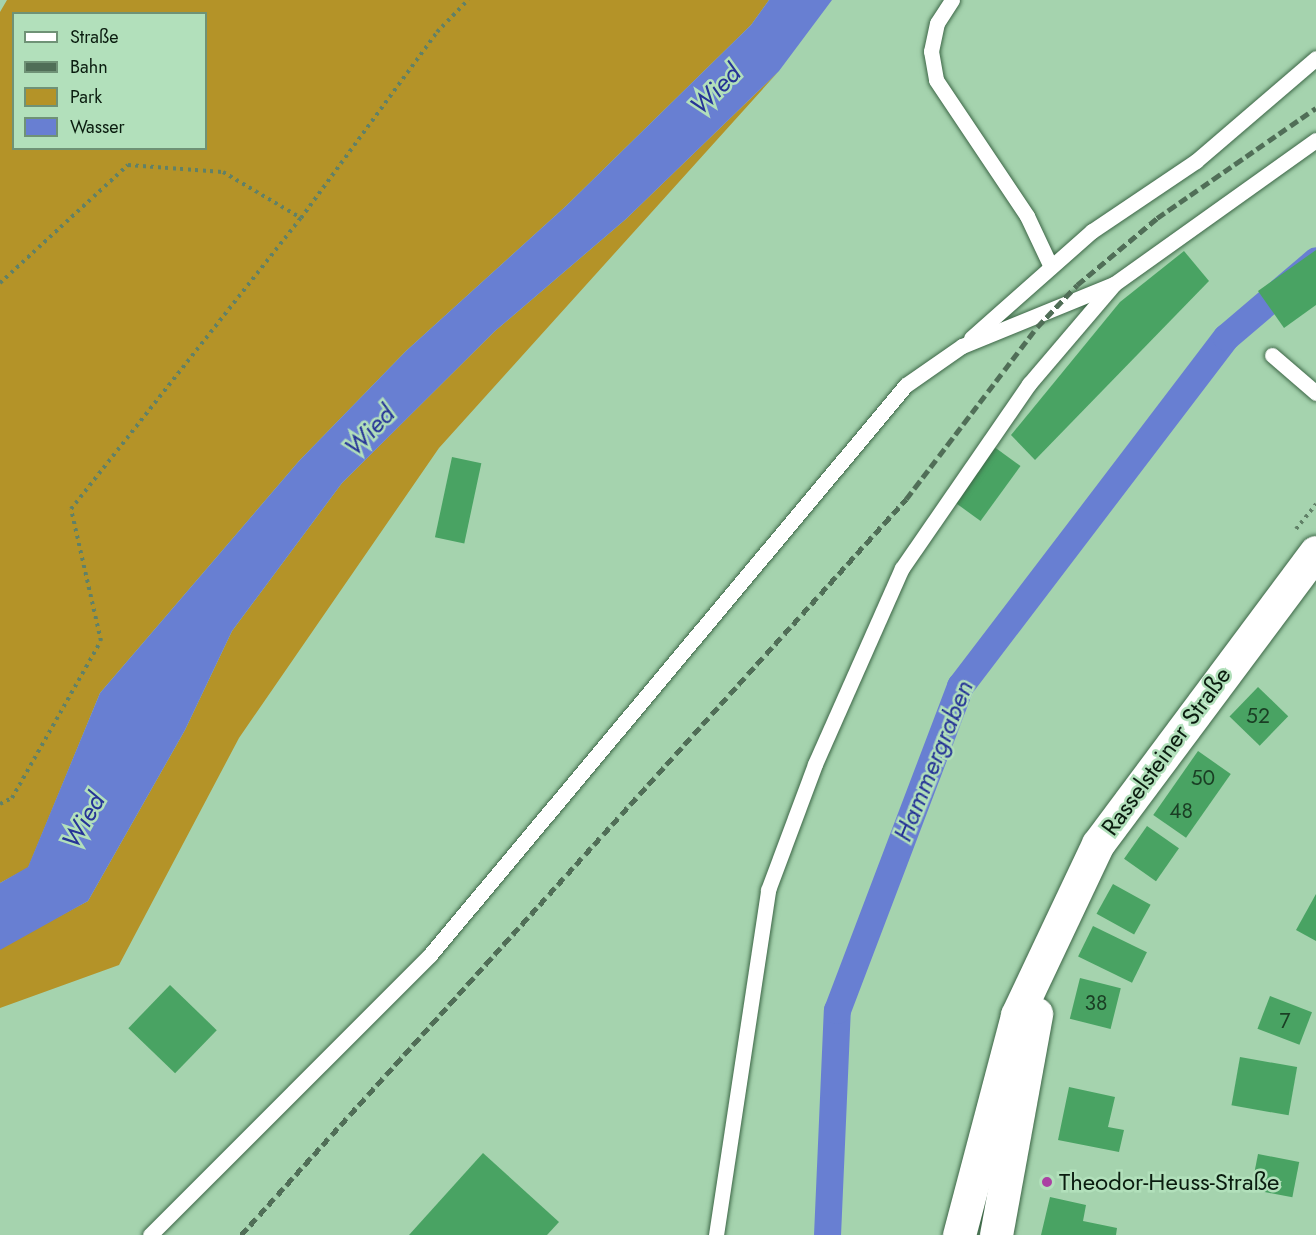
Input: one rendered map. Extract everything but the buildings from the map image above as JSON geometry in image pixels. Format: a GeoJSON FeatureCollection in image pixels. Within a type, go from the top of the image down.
{"type":"FeatureCollection","features":[{"type":"Feature","properties":{"kind":"main road","name":"Rasselsteiner Straße"},"geometry":{"type":"LineString","coordinates":[[959,1235],[1017,1015],[1043,967],[1098,844],[1316,552]]}},
{"type":"Feature","properties":{"kind":"main road","name":"Rasselsteiner Straße"},"geometry":{"type":"LineString","coordinates":[[996,1235],[1043,967]]}},
{"type":"Feature","properties":{"kind":"lane"},"geometry":{"type":"LineString","coordinates":[[952,0],[937,23],[931,51],[936,80],[1027,216],[1051,267]]}},
{"type":"Feature","properties":{"kind":"lane"},"geometry":{"type":"LineString","coordinates":[[150,1235],[429,956],[906,385],[962,346],[1092,231],[1196,161],[1316,58]]}},
{"type":"Feature","properties":{"kind":"lane"},"geometry":{"type":"LineString","coordinates":[[962,346],[1114,284],[1316,140]]}},
{"type":"Feature","properties":{"kind":"lane"},"geometry":{"type":"LineString","coordinates":[[716,1235],[768,890],[815,764],[902,568],[1029,384],[1114,284]]}},
{"type":"Feature","properties":{"kind":"lane"},"geometry":{"type":"LineString","coordinates":[[1272,355],[1316,393]]}},
{"type":"Feature","properties":{"kind":"path"},"geometry":{"type":"LineString","coordinates":[[0,804],[12,798],[101,641],[71,509],[301,218],[437,32],[468,0]]}},
{"type":"Feature","properties":{"kind":"path"},"geometry":{"type":"LineString","coordinates":[[0,283],[128,165],[223,172],[301,218]]}},
{"type":"Feature","properties":{"kind":"green space"},"geometry":{"type":"Polygon","coordinates":[[[7,0],[769,0],[751,25],[566,206],[406,351],[299,461],[100,693],[28,868],[0,883],[0,12],[7,0]]]}},
{"type":"Feature","properties":{"kind":"green space"},"geometry":{"type":"Polygon","coordinates":[[[779,71],[439,448],[239,738],[119,965],[0,1008],[0,948],[88,901],[185,730],[232,631],[342,483],[495,331],[626,219],[779,71]]]}},
{"type":"Feature","properties":{"kind":"water","name":"Wied"},"geometry":{"type":"Polygon","coordinates":[[[769,0],[832,0],[779,71],[626,219],[495,331],[342,483],[232,631],[185,730],[88,901],[0,950],[0,883],[28,867],[100,693],[299,461],[406,351],[566,206],[751,25],[769,0]]]}},
{"type":"Feature","properties":{"kind":"waterway","name":"Hammergraben"},"geometry":{"type":"LineString","coordinates":[[827,1235],[837,1010],[960,686],[1226,337],[1316,260]]}},
{"type":"Feature","properties":{"kind":"railway"},"geometry":{"type":"LineString","coordinates":[[241,1235],[906,499],[1037,327],[1077,285],[1157,218],[1316,108]]}},
{"type":"Feature","properties":{"kind":"place","name":"Theodor-Heuss-Straße"},"geometry":{"type":"Point","coordinates":[1047,1182]}}]}
